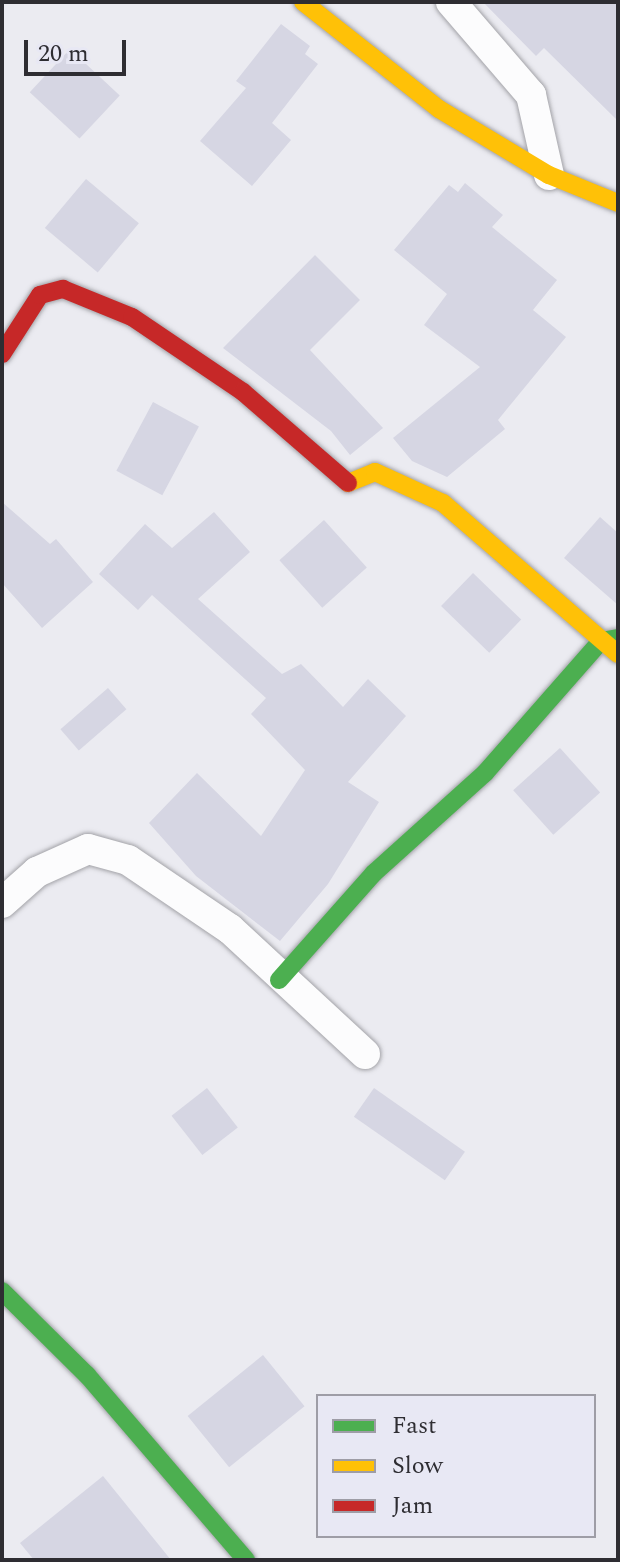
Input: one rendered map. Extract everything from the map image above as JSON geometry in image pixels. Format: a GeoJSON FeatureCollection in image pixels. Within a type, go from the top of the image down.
{"type":"FeatureCollection","features":[{"type":"Feature","properties":{"kind":"street"},"geometry":{"type":"LineString","coordinates":[[303,2],[439,109],[549,175],[618,203]]}},
{"type":"Feature","properties":{"kind":"street"},"geometry":{"type":"LineString","coordinates":[[451,2],[531,95],[549,175]]}},
{"type":"Feature","properties":{"kind":"street"},"geometry":{"type":"LineString","coordinates":[[2,354],[40,295],[63,289],[132,317],[255,401],[315,450],[342,485],[375,472],[443,503],[610,640],[618,654]]}},
{"type":"Feature","properties":{"kind":"street"},"geometry":{"type":"LineString","coordinates":[[279,980],[374,873],[485,773],[610,640]]}},
{"type":"Feature","properties":{"kind":"street"},"geometry":{"type":"LineString","coordinates":[[2,903],[37,872],[88,849],[115,856],[191,900],[365,1054]]}},
{"type":"Feature","properties":{"kind":"street"},"geometry":{"type":"LineString","coordinates":[[2,1291],[87,1375],[246,1560]]}},
{"type":"Feature","properties":{"kind":"building"},"geometry":{"type":"Polygon","coordinates":[[[483,2],[618,2],[618,121],[544,48],[536,56],[483,2]]]}},
{"type":"Feature","properties":{"kind":"building"},"geometry":{"type":"Polygon","coordinates":[[[281,24],[310,46],[305,54],[318,64],[272,123],[291,140],[252,186],[200,141],[246,88],[236,81],[281,24]]]}},
{"type":"Feature","properties":{"kind":"building"},"geometry":{"type":"Polygon","coordinates":[[[70,49],[120,95],[79,139],[30,92],[70,49]]]}},
{"type":"Feature","properties":{"kind":"building"},"geometry":{"type":"Polygon","coordinates":[[[86,179],[139,223],[98,272],[45,228],[86,179]]]}},
{"type":"Feature","properties":{"kind":"building"},"geometry":{"type":"Polygon","coordinates":[[[465,183],[503,215],[492,227],[557,280],[533,310],[566,337],[498,420],[505,429],[447,477],[412,461],[393,438],[480,367],[424,325],[447,294],[394,250],[449,185],[458,192],[465,183]]]}},
{"type":"Feature","properties":{"kind":"building"},"geometry":{"type":"Polygon","coordinates":[[[315,255],[360,300],[310,350],[383,428],[350,455],[331,431],[223,348],[315,255]]]}},
{"type":"Feature","properties":{"kind":"building"},"geometry":{"type":"Polygon","coordinates":[[[153,402],[199,426],[162,495],[116,471],[153,402]]]}},
{"type":"Feature","properties":{"kind":"building"},"geometry":{"type":"Polygon","coordinates":[[[2,502],[50,544],[56,539],[93,582],[42,628],[2,583],[2,502]]]}},
{"type":"Feature","properties":{"kind":"building"},"geometry":{"type":"Polygon","coordinates":[[[214,512],[250,552],[198,599],[282,674],[301,664],[343,707],[368,679],[406,716],[348,782],[379,802],[328,884],[280,941],[196,876],[149,823],[197,773],[261,836],[305,770],[251,714],[266,698],[152,595],[138,610],[99,574],[145,524],[172,548],[214,512]]]}},
{"type":"Feature","properties":{"kind":"building"},"geometry":{"type":"Polygon","coordinates":[[[600,517],[618,533],[618,605],[564,558],[600,517]]]}},
{"type":"Feature","properties":{"kind":"building"},"geometry":{"type":"Polygon","coordinates":[[[324,520],[367,568],[322,608],[279,560],[324,520]]]}},
{"type":"Feature","properties":{"kind":"building"},"geometry":{"type":"Polygon","coordinates":[[[473,573],[521,620],[489,653],[441,606],[473,573]]]}},
{"type":"Feature","properties":{"kind":"building"},"geometry":{"type":"Polygon","coordinates":[[[108,688],[126,709],[79,750],[60,729],[108,688]]]}},
{"type":"Feature","properties":{"kind":"building"},"geometry":{"type":"Polygon","coordinates":[[[560,748],[600,793],[553,835],[513,790],[560,748]]]}},
{"type":"Feature","properties":{"kind":"building"},"geometry":{"type":"Polygon","coordinates":[[[207,1088],[238,1127],[202,1155],[172,1116],[207,1088]]]}},
{"type":"Feature","properties":{"kind":"building"},"geometry":{"type":"Polygon","coordinates":[[[374,1088],[465,1152],[445,1180],[354,1117],[374,1088]]]}},
{"type":"Feature","properties":{"kind":"building"},"geometry":{"type":"Polygon","coordinates":[[[263,1355],[305,1406],[229,1467],[188,1416],[263,1355]]]}},
{"type":"Feature","properties":{"kind":"building"},"geometry":{"type":"Polygon","coordinates":[[[103,1476],[171,1560],[34,1560],[20,1543],[103,1476]]]}},
{"type":"Feature","properties":{"kind":"traffic: fast"},"geometry":{"type":"LineString","coordinates":[[279,980],[374,873],[485,773],[601,641],[618,638]]}},
{"type":"Feature","properties":{"kind":"traffic: fast"},"geometry":{"type":"LineString","coordinates":[[2,1291],[87,1375],[246,1560]]}},
{"type":"Feature","properties":{"kind":"traffic: slow"},"geometry":{"type":"LineString","coordinates":[[303,2],[439,109],[549,175],[618,203]]}},
{"type":"Feature","properties":{"kind":"traffic: slow"},"geometry":{"type":"LineString","coordinates":[[348,483],[375,472],[443,503],[618,654]]}},
{"type":"Feature","properties":{"kind":"traffic: jam"},"geometry":{"type":"LineString","coordinates":[[2,354],[40,295],[63,289],[132,317],[243,392],[348,483]]}}]}
